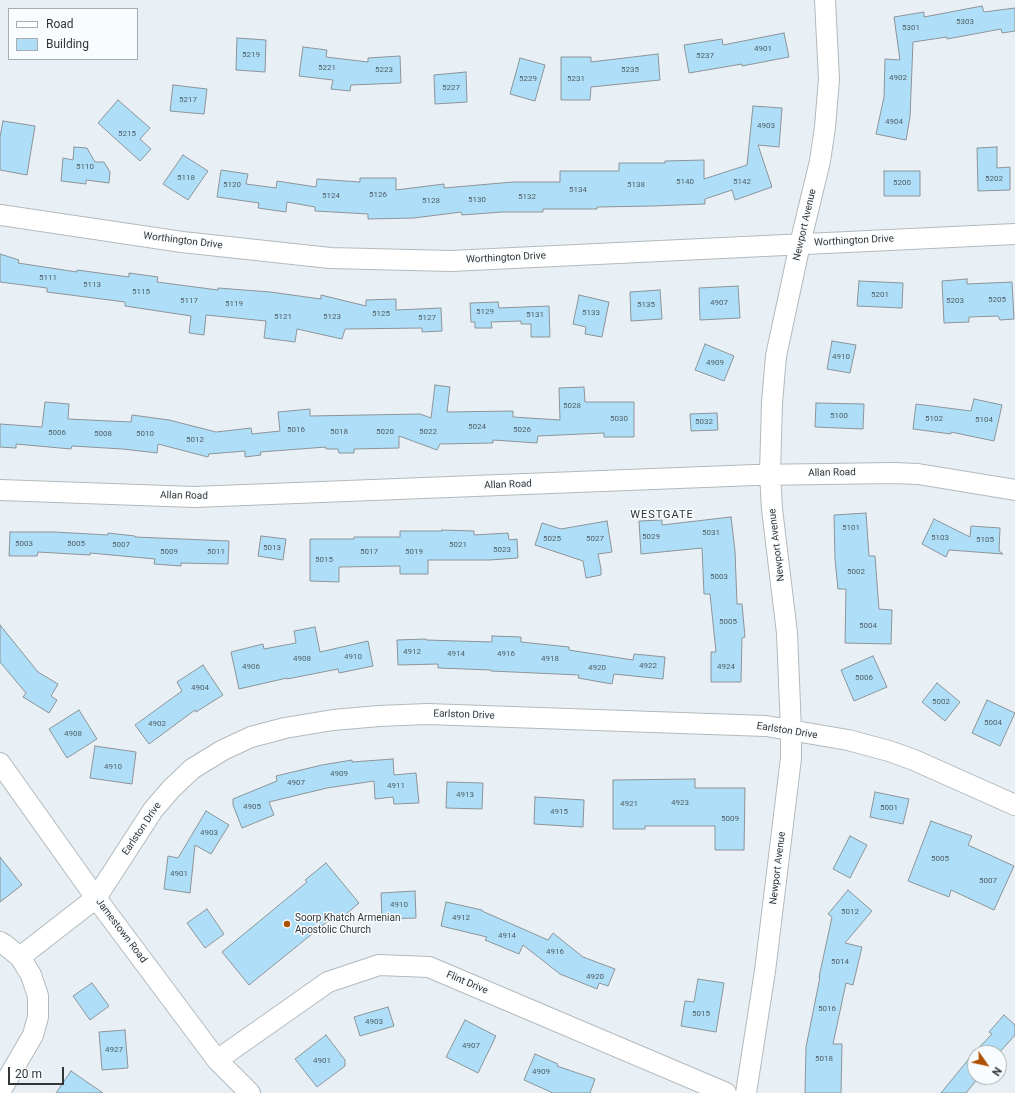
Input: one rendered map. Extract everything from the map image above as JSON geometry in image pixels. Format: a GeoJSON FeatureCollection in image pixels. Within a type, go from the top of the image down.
{"type":"FeatureCollection","features":[{"type":"Feature","properties":{"kind":"street","name":"Newport Avenue"},"geometry":{"type":"LineString","coordinates":[[746,1093],[766,963],[791,758],[787,633],[772,509],[770,474],[772,403],[776,356],[820,160],[825,127],[829,79],[825,0]]}},
{"type":"Feature","properties":{"kind":"street","name":"Worthington Drive"},"geometry":{"type":"LineString","coordinates":[[0,215],[182,242],[330,258],[451,261],[1015,234]]}},
{"type":"Feature","properties":{"kind":"street","name":"Allan Road"},"geometry":{"type":"LineString","coordinates":[[0,490],[194,497],[770,474],[894,473],[918,474],[1015,490]]}},
{"type":"Feature","properties":{"kind":"street","name":"Earlston Drive"},"geometry":{"type":"LineString","coordinates":[[20,957],[96,898],[153,810],[171,789],[192,769],[223,750],[251,737],[285,728],[379,716],[427,714],[766,726],[848,740],[889,751],[914,760],[1015,805]]}},
{"type":"Feature","properties":{"kind":"street","name":"Jamestown Road"},"geometry":{"type":"LineString","coordinates":[[0,763],[96,898],[217,1060],[250,1093]]}},
{"type":"Feature","properties":{"kind":"street"},"geometry":{"type":"LineString","coordinates":[[0,942],[20,957],[31,975],[38,996],[38,1017],[32,1035],[0,1092]]}},
{"type":"Feature","properties":{"kind":"street","name":"Flint Drive"},"geometry":{"type":"LineString","coordinates":[[217,1060],[328,982],[379,965],[429,967],[726,1093]]}},
{"type":"Feature","properties":{"kind":"building"},"geometry":{"type":"Polygon","coordinates":[[[982,6],[984,12],[1015,8],[1015,31],[1002,33],[1001,29],[947,39],[947,37],[913,42],[910,117],[906,140],[876,134],[884,97],[885,59],[900,60],[894,17],[924,12],[924,17],[982,6]]]}},
{"type":"Feature","properties":{"kind":"building"},"geometry":{"type":"Polygon","coordinates":[[[784,33],[789,57],[742,66],[742,64],[689,73],[684,45],[722,39],[723,45],[784,33]]]}},
{"type":"Feature","properties":{"kind":"building"},"geometry":{"type":"Polygon","coordinates":[[[237,38],[266,40],[265,72],[236,70],[237,38]]]}},
{"type":"Feature","properties":{"kind":"building"},"geometry":{"type":"Polygon","coordinates":[[[303,47],[327,50],[326,57],[368,62],[368,58],[400,56],[401,83],[351,85],[350,91],[331,89],[333,80],[299,76],[303,47]]]}},
{"type":"Feature","properties":{"kind":"building"},"geometry":{"type":"Polygon","coordinates":[[[658,54],[660,80],[591,87],[590,100],[561,100],[561,57],[591,57],[591,62],[658,54]]]}},
{"type":"Feature","properties":{"kind":"building"},"geometry":{"type":"Polygon","coordinates":[[[520,58],[545,65],[535,101],[510,94],[520,58]]]}},
{"type":"Feature","properties":{"kind":"building"},"geometry":{"type":"Polygon","coordinates":[[[466,72],[467,102],[435,104],[434,75],[466,72]]]}},
{"type":"Feature","properties":{"kind":"building"},"geometry":{"type":"Polygon","coordinates":[[[173,85],[207,89],[204,114],[170,111],[173,85]]]}},
{"type":"Feature","properties":{"kind":"building"},"geometry":{"type":"Polygon","coordinates":[[[118,100],[150,128],[140,139],[151,149],[140,161],[98,123],[118,100]]]}},
{"type":"Feature","properties":{"kind":"building"},"geometry":{"type":"Polygon","coordinates":[[[753,106],[782,108],[779,147],[758,145],[772,187],[735,200],[732,190],[705,199],[705,204],[597,207],[597,209],[543,209],[543,212],[502,212],[462,215],[461,212],[414,218],[368,219],[368,214],[315,211],[315,207],[287,202],[286,212],[258,208],[259,203],[217,197],[221,170],[248,174],[246,184],[276,188],[277,181],[316,187],[317,179],[360,182],[360,178],[396,178],[396,190],[444,184],[444,188],[513,182],[560,182],[560,171],[619,171],[619,163],[665,163],[665,161],[704,160],[704,179],[747,165],[753,106]]]}},
{"type":"Feature","properties":{"kind":"building"},"geometry":{"type":"Polygon","coordinates":[[[3,121],[35,126],[27,175],[0,170],[0,137],[3,121]]]}},
{"type":"Feature","properties":{"kind":"building"},"geometry":{"type":"Polygon","coordinates":[[[74,147],[87,148],[95,162],[104,162],[110,172],[109,183],[86,180],[86,184],[61,181],[63,158],[73,160],[74,147]]]}},
{"type":"Feature","properties":{"kind":"building"},"geometry":{"type":"Polygon","coordinates":[[[997,147],[997,168],[1010,167],[1010,190],[978,191],[977,148],[997,147]]]}},
{"type":"Feature","properties":{"kind":"building"},"geometry":{"type":"Polygon","coordinates":[[[183,155],[208,171],[188,200],[163,184],[183,155]]]}},
{"type":"Feature","properties":{"kind":"building"},"geometry":{"type":"Polygon","coordinates":[[[884,171],[920,171],[920,196],[884,196],[884,171]]]}},
{"type":"Feature","properties":{"kind":"building"},"geometry":{"type":"Polygon","coordinates":[[[0,254],[19,260],[18,263],[77,272],[77,270],[129,277],[129,273],[158,277],[157,282],[218,290],[218,288],[270,292],[321,299],[321,295],[366,306],[366,300],[396,299],[396,310],[441,308],[442,331],[422,332],[422,328],[345,329],[342,339],[297,329],[295,342],[264,338],[266,321],[206,315],[204,335],[189,333],[191,316],[125,306],[125,302],[47,292],[47,288],[0,282],[0,254]]]}},
{"type":"Feature","properties":{"kind":"building"},"geometry":{"type":"Polygon","coordinates":[[[967,279],[967,284],[1012,282],[1014,319],[1000,320],[998,316],[969,317],[969,322],[944,323],[942,281],[967,279]]]}},
{"type":"Feature","properties":{"kind":"building"},"geometry":{"type":"Polygon","coordinates":[[[859,281],[903,283],[902,308],[857,306],[859,281]]]}},
{"type":"Feature","properties":{"kind":"building"},"geometry":{"type":"Polygon","coordinates":[[[738,286],[740,318],[700,320],[699,288],[738,286]]]}},
{"type":"Feature","properties":{"kind":"building"},"geometry":{"type":"Polygon","coordinates":[[[660,290],[662,319],[631,321],[630,292],[660,290]]]}},
{"type":"Feature","properties":{"kind":"building"},"geometry":{"type":"Polygon","coordinates":[[[579,295],[609,302],[602,337],[585,334],[586,327],[573,324],[579,295]]]}},
{"type":"Feature","properties":{"kind":"building"},"geometry":{"type":"Polygon","coordinates":[[[498,302],[499,308],[549,306],[550,337],[531,337],[531,324],[521,324],[521,321],[491,322],[492,328],[475,328],[475,322],[471,322],[470,303],[498,302]]]}},
{"type":"Feature","properties":{"kind":"building"},"geometry":{"type":"Polygon","coordinates":[[[832,341],[856,345],[850,373],[827,369],[832,341]]]}},
{"type":"Feature","properties":{"kind":"building"},"geometry":{"type":"Polygon","coordinates":[[[705,344],[734,356],[724,381],[695,370],[705,344]]]}},
{"type":"Feature","properties":{"kind":"building"},"geometry":{"type":"Polygon","coordinates":[[[435,385],[450,387],[447,412],[513,411],[513,417],[560,420],[559,388],[584,387],[585,402],[634,402],[634,437],[604,437],[604,433],[538,436],[537,443],[493,440],[493,443],[440,444],[437,450],[399,436],[399,448],[354,449],[354,453],[339,453],[338,449],[326,449],[326,447],[260,452],[261,455],[245,457],[245,451],[209,454],[208,457],[158,444],[157,453],[72,446],[71,449],[16,444],[16,448],[0,447],[0,424],[42,427],[45,402],[69,404],[68,419],[131,422],[132,415],[169,420],[216,432],[251,428],[252,434],[280,431],[278,412],[310,409],[310,416],[420,414],[431,418],[435,385]]]}},
{"type":"Feature","properties":{"kind":"building"},"geometry":{"type":"Polygon","coordinates":[[[974,399],[1002,405],[994,441],[951,432],[951,434],[913,429],[916,404],[971,411],[974,399]]]}},
{"type":"Feature","properties":{"kind":"building"},"geometry":{"type":"Polygon","coordinates":[[[816,403],[864,404],[863,429],[815,427],[816,403]]]}},
{"type":"Feature","properties":{"kind":"building"},"geometry":{"type":"Polygon","coordinates":[[[717,413],[718,430],[691,431],[690,414],[717,413]]]}},
{"type":"Feature","properties":{"kind":"building"},"geometry":{"type":"Polygon","coordinates":[[[866,513],[869,556],[875,556],[879,609],[892,610],[891,644],[845,643],[846,589],[838,589],[835,559],[834,515],[866,513]]]}},
{"type":"Feature","properties":{"kind":"building"},"geometry":{"type":"Polygon","coordinates":[[[731,517],[735,551],[737,604],[742,604],[745,637],[742,638],[741,682],[711,682],[711,652],[716,652],[710,594],[704,594],[702,548],[641,554],[639,521],[662,520],[662,525],[731,517]]]}},
{"type":"Feature","properties":{"kind":"building"},"geometry":{"type":"Polygon","coordinates":[[[934,519],[970,537],[971,526],[1000,528],[999,551],[1003,554],[949,550],[946,557],[922,544],[934,519]]]}},
{"type":"Feature","properties":{"kind":"building"},"geometry":{"type":"Polygon","coordinates":[[[607,521],[612,552],[598,554],[601,575],[586,578],[583,561],[535,545],[542,523],[561,529],[607,521]]]}},
{"type":"Feature","properties":{"kind":"building"},"geometry":{"type":"Polygon","coordinates":[[[400,531],[474,531],[474,535],[508,533],[509,540],[517,539],[518,558],[490,560],[428,560],[428,574],[400,574],[400,566],[339,567],[339,582],[310,581],[310,539],[400,537],[400,531]]]}},
{"type":"Feature","properties":{"kind":"building"},"geometry":{"type":"Polygon","coordinates":[[[10,532],[54,532],[108,535],[108,533],[135,537],[229,541],[228,564],[181,563],[181,566],[154,564],[155,559],[90,553],[90,555],[38,552],[37,556],[9,556],[10,532]]]}},
{"type":"Feature","properties":{"kind":"building"},"geometry":{"type":"Polygon","coordinates":[[[261,536],[286,539],[283,560],[258,556],[261,536]]]}},
{"type":"Feature","properties":{"kind":"building"},"geometry":{"type":"Polygon","coordinates":[[[0,625],[38,672],[58,684],[51,696],[57,700],[49,713],[23,697],[26,693],[0,662],[0,625]]]}},
{"type":"Feature","properties":{"kind":"building"},"geometry":{"type":"Polygon","coordinates":[[[315,627],[320,652],[368,641],[373,666],[339,673],[338,669],[287,678],[239,689],[231,652],[263,644],[264,649],[296,643],[294,631],[315,627]]]}},
{"type":"Feature","properties":{"kind":"building"},"geometry":{"type":"Polygon","coordinates":[[[492,636],[521,637],[521,642],[569,647],[569,650],[633,660],[634,654],[665,657],[663,679],[614,674],[612,684],[578,678],[579,675],[438,668],[438,664],[398,665],[397,640],[426,639],[492,642],[492,636]]]}},
{"type":"Feature","properties":{"kind":"building"},"geometry":{"type":"Polygon","coordinates":[[[873,656],[887,687],[854,701],[841,670],[873,656]]]}},
{"type":"Feature","properties":{"kind":"building"},"geometry":{"type":"Polygon","coordinates":[[[203,665],[223,695],[196,712],[195,710],[149,744],[135,725],[182,691],[177,682],[203,665]]]}},
{"type":"Feature","properties":{"kind":"building"},"geometry":{"type":"Polygon","coordinates":[[[937,683],[960,702],[945,721],[922,702],[937,683]]]}},
{"type":"Feature","properties":{"kind":"building"},"geometry":{"type":"Polygon","coordinates":[[[987,700],[1015,713],[1000,746],[972,733],[987,700]]]}},
{"type":"Feature","properties":{"kind":"building"},"geometry":{"type":"Polygon","coordinates":[[[79,710],[97,739],[67,758],[49,729],[79,710]]]}},
{"type":"Feature","properties":{"kind":"building"},"geometry":{"type":"Polygon","coordinates":[[[95,746],[136,752],[132,784],[90,778],[95,746]]]}},
{"type":"Feature","properties":{"kind":"building"},"geometry":{"type":"Polygon","coordinates":[[[393,759],[394,775],[416,773],[419,803],[394,804],[393,797],[375,799],[374,781],[327,788],[269,802],[274,815],[242,828],[233,805],[233,799],[277,781],[276,776],[322,765],[352,760],[352,762],[393,759]]]}},
{"type":"Feature","properties":{"kind":"building"},"geometry":{"type":"Polygon","coordinates":[[[695,779],[695,788],[745,788],[744,850],[715,850],[715,826],[645,826],[645,829],[613,829],[613,780],[695,779]]]}},
{"type":"Feature","properties":{"kind":"building"},"geometry":{"type":"Polygon","coordinates":[[[447,782],[483,783],[482,809],[446,808],[447,782]]]}},
{"type":"Feature","properties":{"kind":"building"},"geometry":{"type":"Polygon","coordinates":[[[875,792],[909,799],[903,824],[870,817],[875,792]]]}},
{"type":"Feature","properties":{"kind":"building"},"geometry":{"type":"Polygon","coordinates":[[[535,797],[584,800],[583,827],[534,824],[535,797]]]}},
{"type":"Feature","properties":{"kind":"building"},"geometry":{"type":"Polygon","coordinates":[[[206,811],[229,825],[211,854],[195,845],[190,893],[164,889],[168,856],[178,858],[206,811]]]}},
{"type":"Feature","properties":{"kind":"building"},"geometry":{"type":"Polygon","coordinates":[[[931,821],[972,836],[968,845],[1014,866],[994,910],[951,890],[949,897],[908,881],[931,821]]]}},
{"type":"Feature","properties":{"kind":"building"},"geometry":{"type":"Polygon","coordinates":[[[850,836],[867,845],[850,878],[833,869],[850,836]]]}},
{"type":"Feature","properties":{"kind":"building"},"geometry":{"type":"Polygon","coordinates":[[[0,857],[22,885],[0,902],[0,857]]]}},
{"type":"Feature","properties":{"kind":"building","name":"Soorp Khatch Armenian Apostolic Church"},"geometry":{"type":"Polygon","coordinates":[[[326,863],[359,903],[337,922],[333,917],[249,985],[222,952],[307,882],[305,880],[326,863]]]}},
{"type":"Feature","properties":{"kind":"building"},"geometry":{"type":"Polygon","coordinates":[[[848,890],[872,911],[845,943],[862,947],[853,985],[846,983],[833,1044],[842,1044],[841,1093],[805,1093],[806,1047],[832,917],[828,914],[848,890]]]}},
{"type":"Feature","properties":{"kind":"building"},"geometry":{"type":"Polygon","coordinates":[[[415,891],[416,918],[382,919],[381,893],[415,891]]]}},
{"type":"Feature","properties":{"kind":"building"},"geometry":{"type":"Polygon","coordinates":[[[446,902],[482,910],[548,940],[553,933],[583,957],[615,969],[608,986],[599,983],[597,989],[560,974],[523,945],[519,954],[485,940],[487,937],[441,926],[446,902]]]}},
{"type":"Feature","properties":{"kind":"building"},"geometry":{"type":"Polygon","coordinates":[[[207,909],[224,934],[205,948],[187,923],[207,909]]]}},
{"type":"Feature","properties":{"kind":"building"},"geometry":{"type":"Polygon","coordinates":[[[698,979],[724,983],[716,1032],[681,1026],[685,1001],[694,1002],[698,979]]]}},
{"type":"Feature","properties":{"kind":"building"},"geometry":{"type":"Polygon","coordinates":[[[92,983],[109,1006],[90,1020],[73,996],[92,983]]]}},
{"type":"Feature","properties":{"kind":"building"},"geometry":{"type":"Polygon","coordinates":[[[388,1007],[394,1026],[360,1036],[354,1017],[388,1007]]]}},
{"type":"Feature","properties":{"kind":"building"},"geometry":{"type":"Polygon","coordinates":[[[1004,1015],[1015,1025],[1015,1035],[1006,1045],[982,1045],[992,1034],[989,1032],[1004,1015]]]}},
{"type":"Feature","properties":{"kind":"building"},"geometry":{"type":"Polygon","coordinates":[[[465,1020],[496,1036],[478,1073],[446,1057],[465,1020]]]}},
{"type":"Feature","properties":{"kind":"building"},"geometry":{"type":"Polygon","coordinates":[[[125,1030],[128,1068],[102,1070],[99,1032],[125,1030]]]}},
{"type":"Feature","properties":{"kind":"building"},"geometry":{"type":"Polygon","coordinates":[[[326,1035],[345,1060],[345,1066],[317,1087],[295,1059],[326,1035]]]}},
{"type":"Feature","properties":{"kind":"building"},"geometry":{"type":"Polygon","coordinates":[[[535,1054],[558,1064],[557,1066],[595,1079],[590,1093],[553,1093],[524,1080],[535,1054]]]}},
{"type":"Feature","properties":{"kind":"building"},"geometry":{"type":"Polygon","coordinates":[[[967,1061],[967,1085],[972,1085],[966,1093],[941,1093],[967,1061]]]}},
{"type":"Feature","properties":{"kind":"building"},"geometry":{"type":"Polygon","coordinates":[[[71,1071],[103,1093],[56,1093],[71,1071]]]}},
{"type":"Feature","properties":{"kind":"place","name":"Soorp Khatch Armenian Apostolic Church"},"geometry":{"type":"Point","coordinates":[287,924]}},
{"type":"Feature","properties":{"kind":"district","name":"WESTGATE"},"geometry":{"type":"Point","coordinates":[662,515]}}]}
